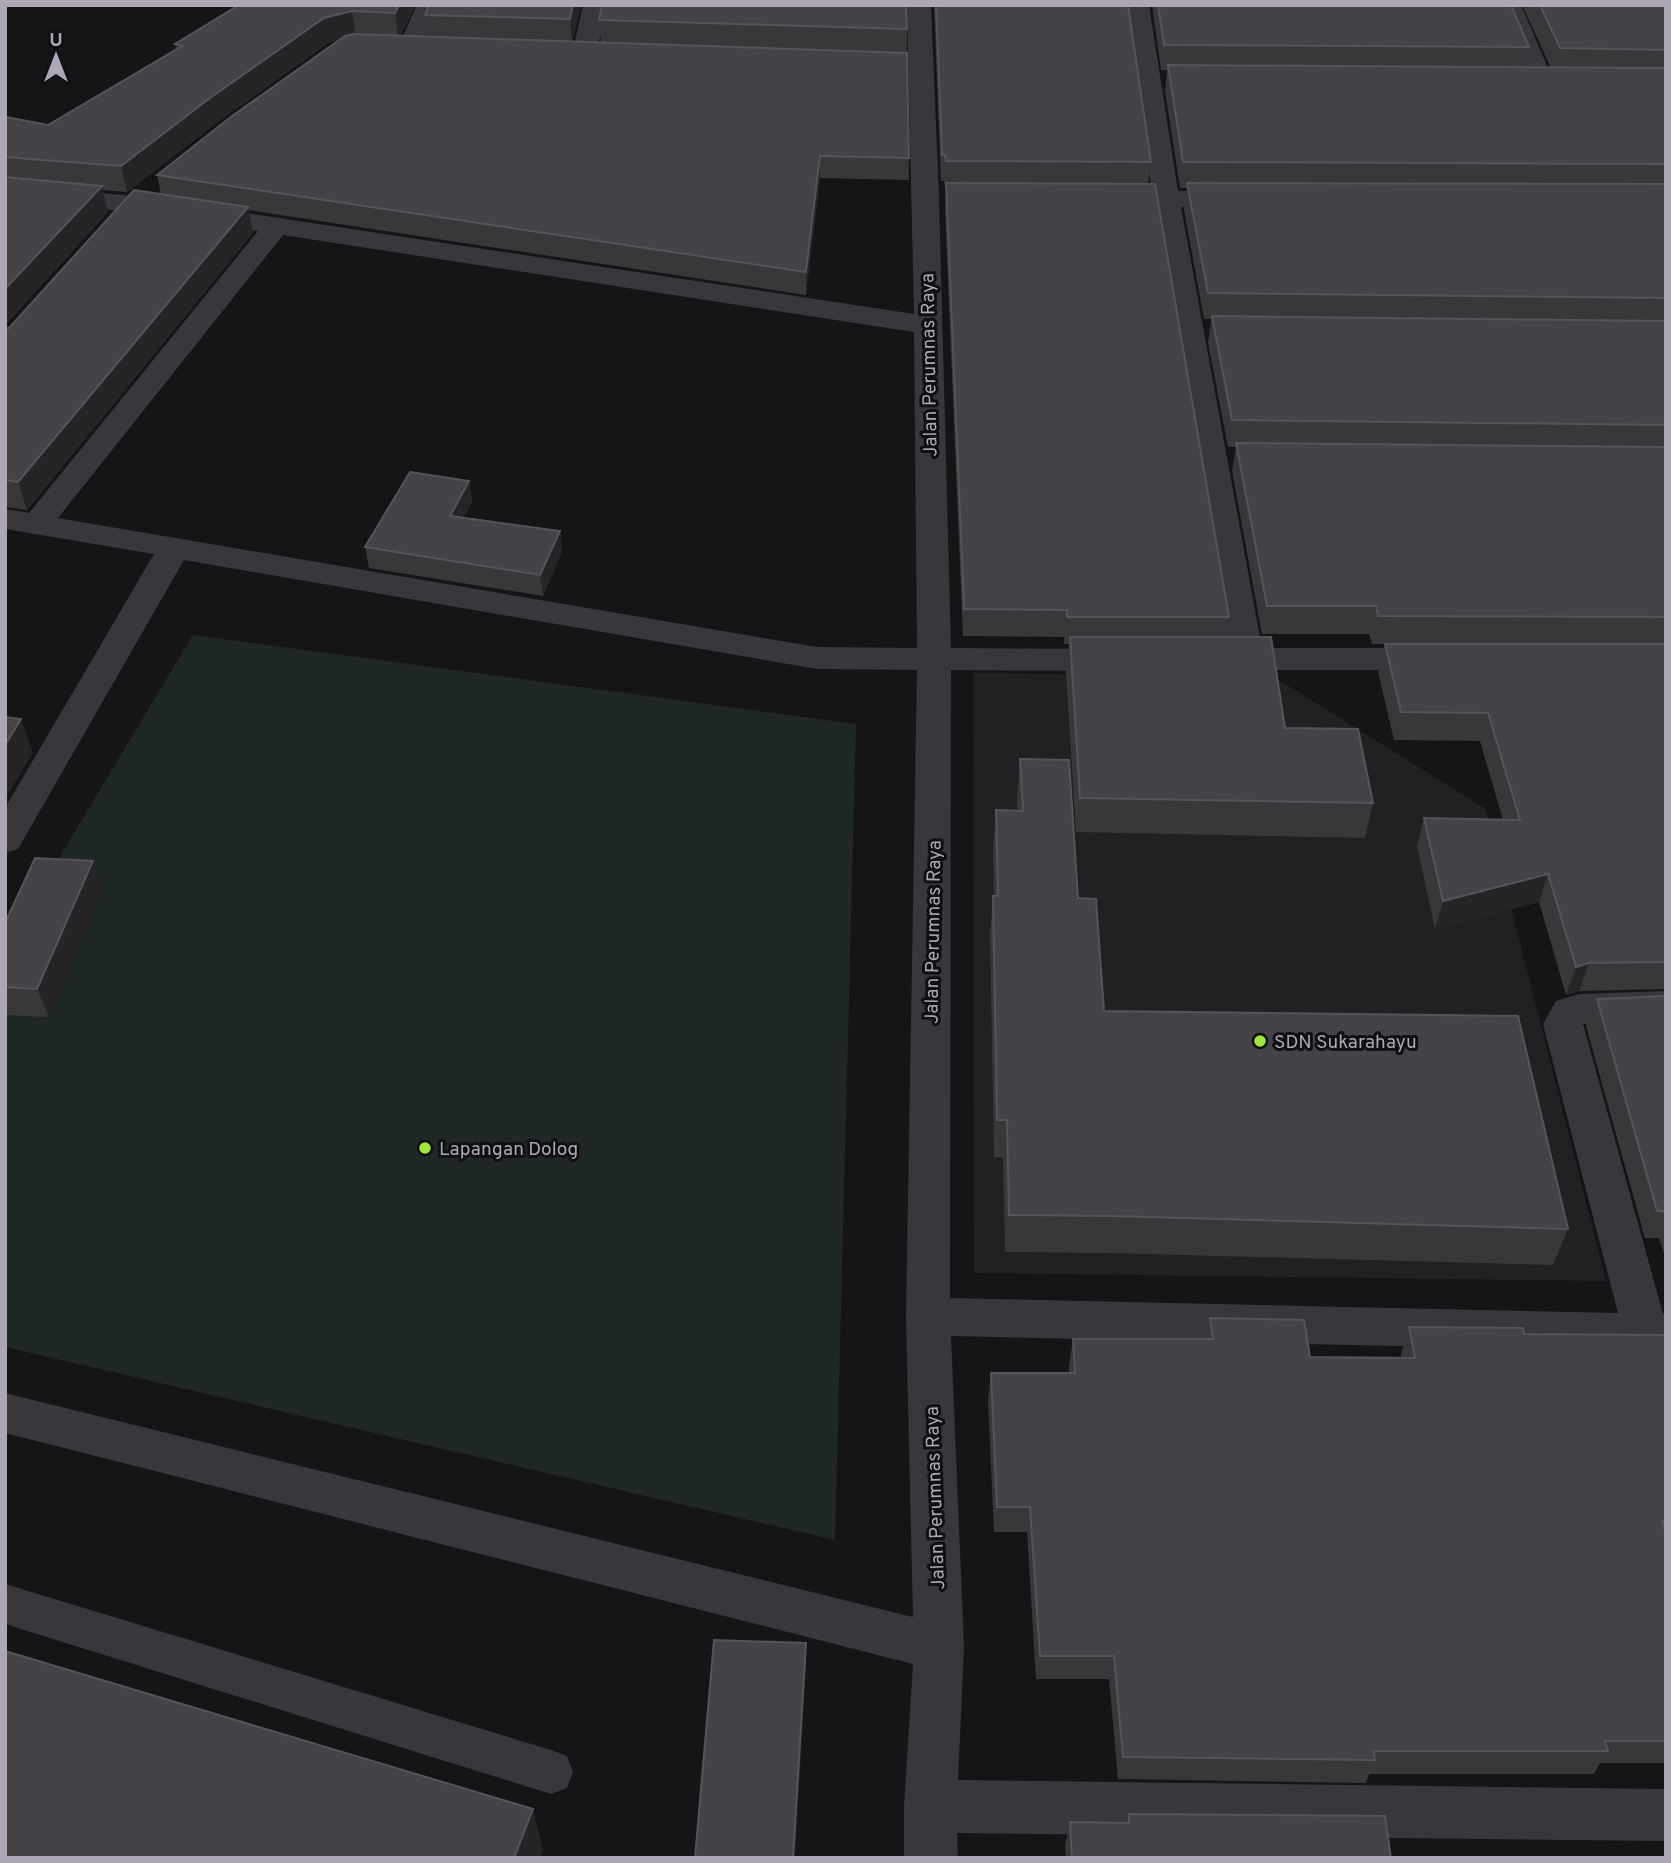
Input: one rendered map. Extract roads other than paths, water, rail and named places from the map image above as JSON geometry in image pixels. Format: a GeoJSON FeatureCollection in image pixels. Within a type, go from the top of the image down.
{"type":"FeatureCollection","features":[{"type":"Feature","properties":{"kind":"street"},"geometry":{"type":"LineString","coordinates":[[409,49],[429,5]]}},
{"type":"Feature","properties":{"kind":"street"},"geometry":{"type":"LineString","coordinates":[[584,55],[596,5]]}},
{"type":"Feature","properties":{"kind":"street","name":"Jalan Perumnas Raya"},"geometry":{"type":"LineString","coordinates":[[919,5],[909,65],[939,198],[927,325],[934,660],[928,1316],[939,1647],[930,1806],[931,1858]]}},
{"type":"Feature","properties":{"kind":"street"},"geometry":{"type":"LineString","coordinates":[[1137,5],[1164,80],[1166,199],[1203,332],[1226,459],[1247,659]]}},
{"type":"Feature","properties":{"kind":"street"},"geometry":{"type":"LineString","coordinates":[[1508,5],[1542,82]]}},
{"type":"Feature","properties":{"kind":"street"},"geometry":{"type":"LineString","coordinates":[[382,48],[476,51]]}},
{"type":"Feature","properties":{"kind":"street"},"geometry":{"type":"LineString","coordinates":[[557,54],[611,56]]}},
{"type":"Feature","properties":{"kind":"street"},"geometry":{"type":"LineString","coordinates":[[1514,81],[1569,82]]}},
{"type":"Feature","properties":{"kind":"street"},"geometry":{"type":"LineString","coordinates":[[115,224],[134,204],[164,180]]}},
{"type":"Feature","properties":{"kind":"street"},"geometry":{"type":"LineString","coordinates":[[5,192],[134,204],[275,228],[927,325]]}},
{"type":"Feature","properties":{"kind":"street"},"geometry":{"type":"LineString","coordinates":[[1086,199],[1262,199]]}},
{"type":"Feature","properties":{"kind":"street"},"geometry":{"type":"LineString","coordinates":[[21,522],[275,228]]}},
{"type":"Feature","properties":{"kind":"street"},"geometry":{"type":"LineString","coordinates":[[21,522],[817,658],[1152,660]]}},
{"type":"Feature","properties":{"kind":"street"},"geometry":{"type":"LineString","coordinates":[[5,840],[173,550]]}},
{"type":"Feature","properties":{"kind":"street"},"geometry":{"type":"LineString","coordinates":[[1193,659],[1471,659]]}},
{"type":"Feature","properties":{"kind":"street"},"geometry":{"type":"LineString","coordinates":[[928,1316],[1656,1333],[1563,1024],[1570,1012],[1579,1009],[1666,1006]]}},
{"type":"Feature","properties":{"kind":"street"},"geometry":{"type":"LineString","coordinates":[[5,1413],[939,1647]]}},
{"type":"Feature","properties":{"kind":"street"},"geometry":{"type":"LineString","coordinates":[[930,1806],[1666,1815]]}},
{"type":"Feature","properties":{"kind":"lane"},"geometry":{"type":"LineString","coordinates":[[5,1604],[551,1772]]}},
{"type":"Feature","properties":{"kind":"place","name":"SDN Sukarahayu"},"geometry":{"type":"Point","coordinates":[1260,1041]}},
{"type":"Feature","properties":{"kind":"place","name":"Lapangan Dolog"},"geometry":{"type":"Point","coordinates":[425,1148]}}]}
